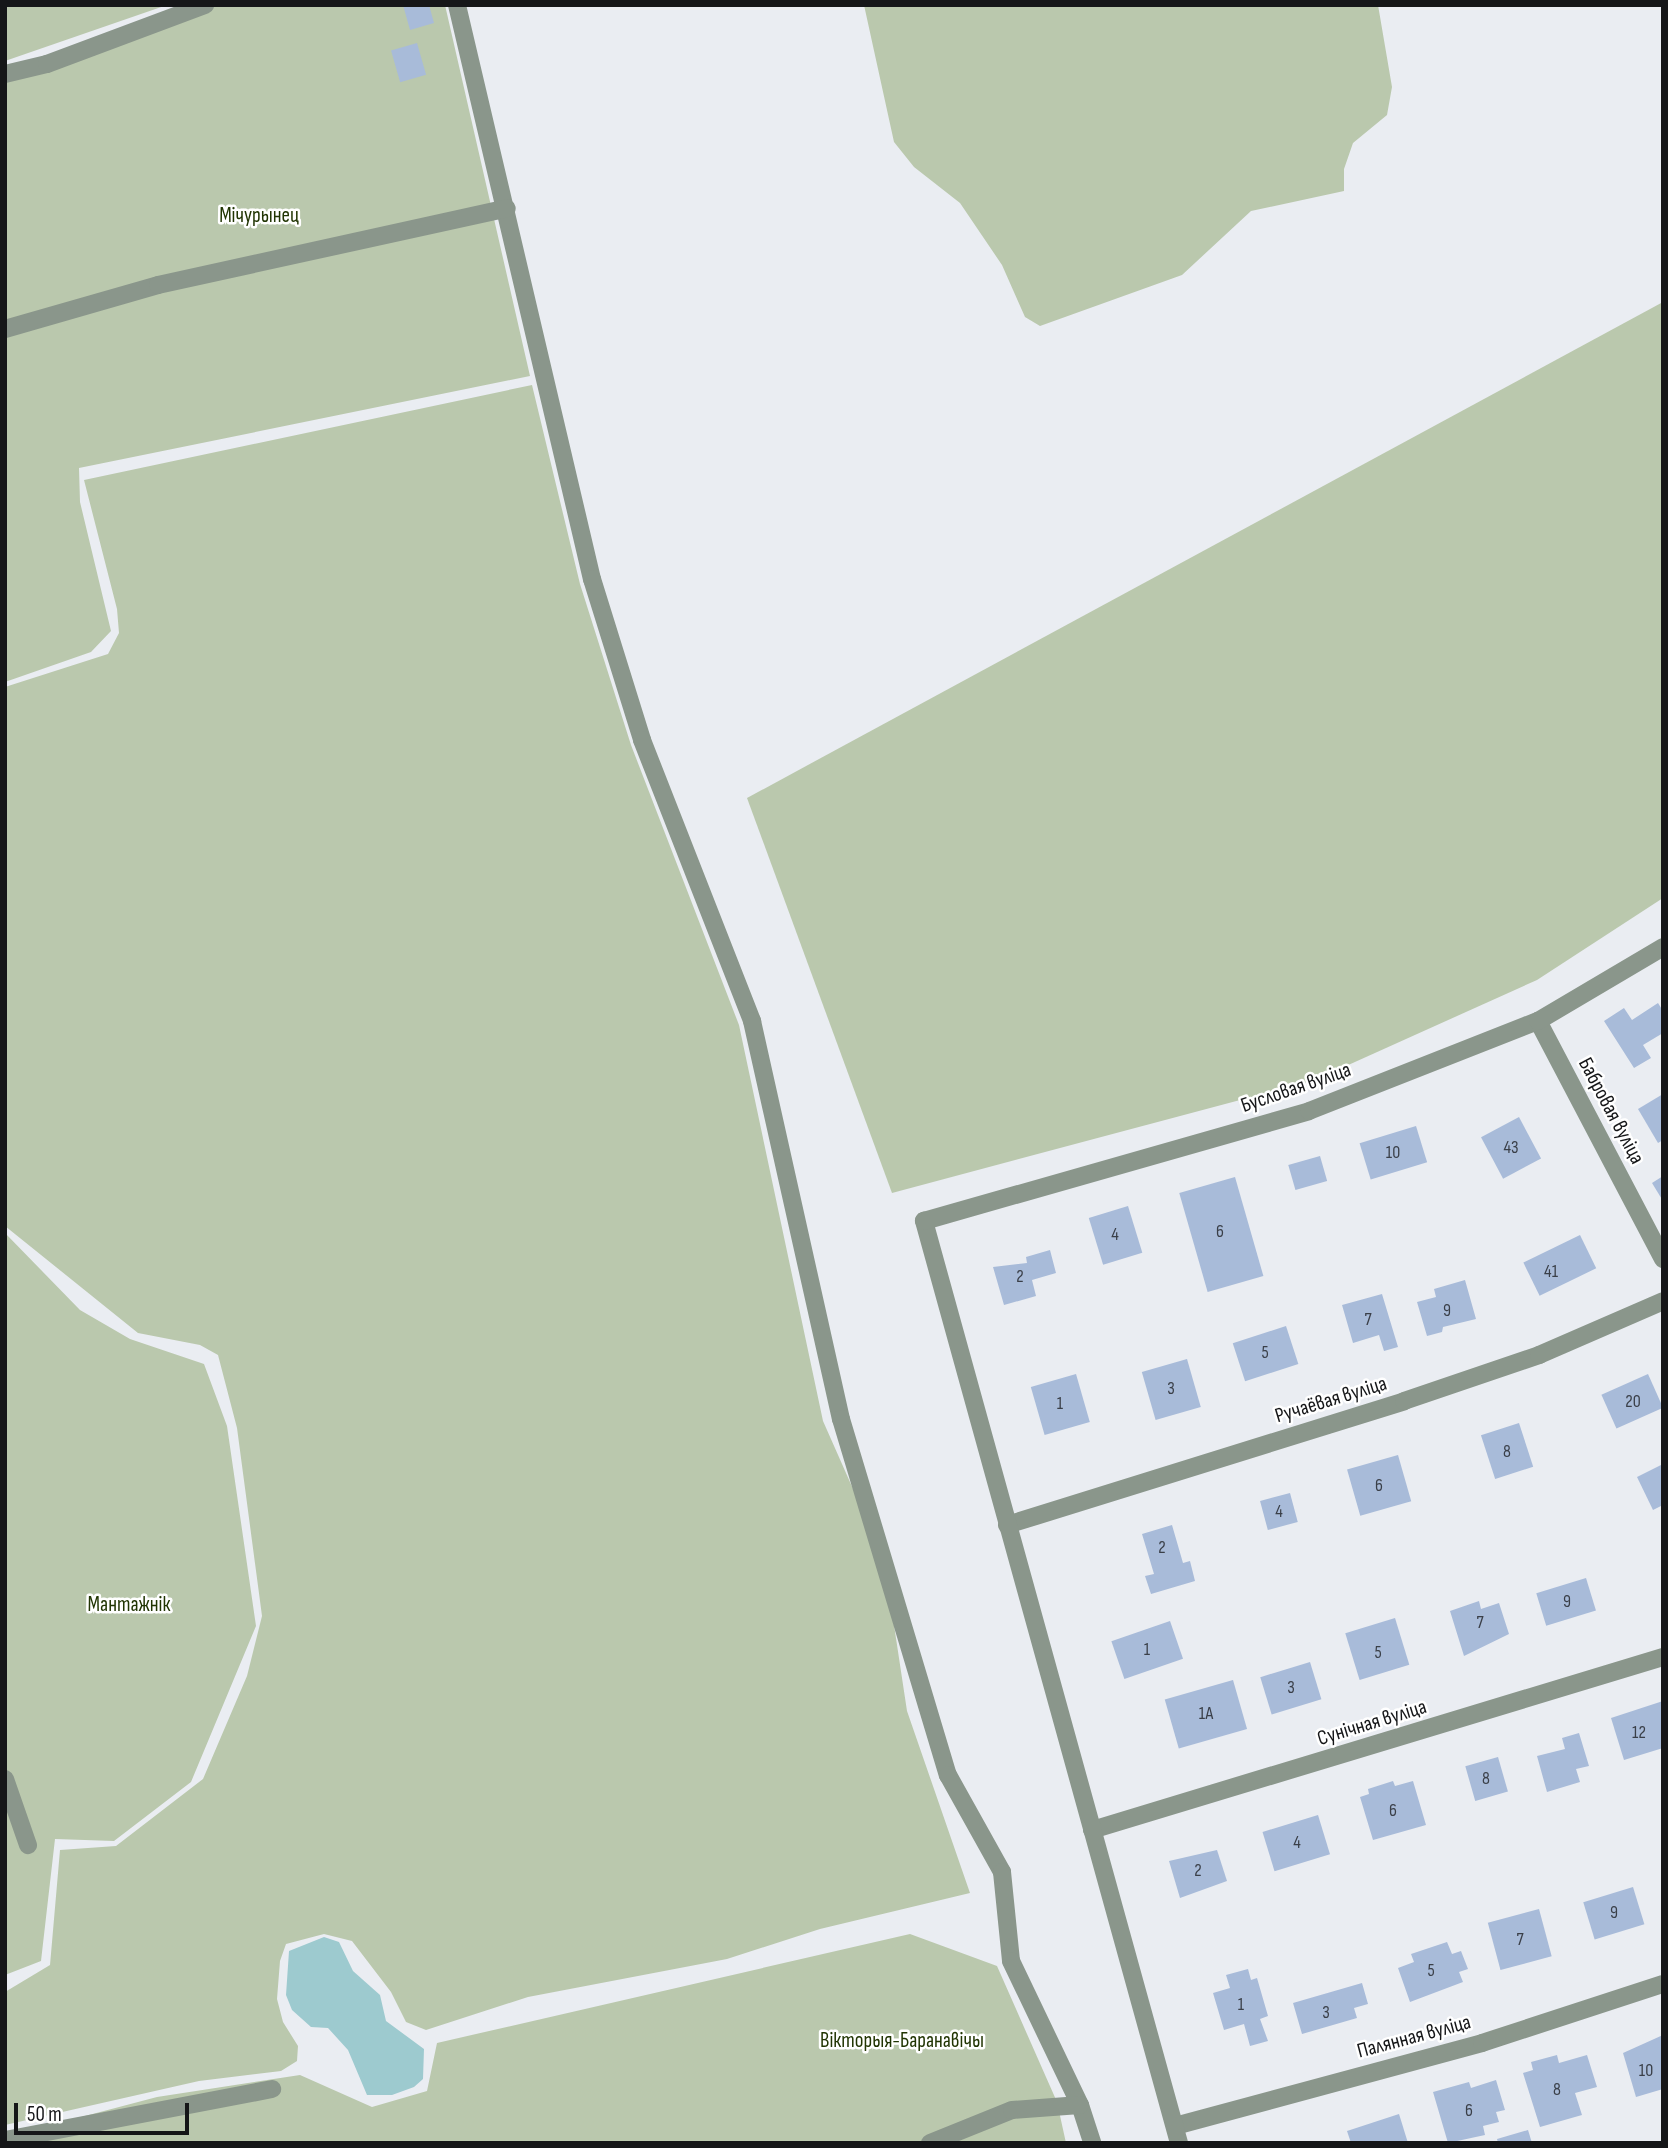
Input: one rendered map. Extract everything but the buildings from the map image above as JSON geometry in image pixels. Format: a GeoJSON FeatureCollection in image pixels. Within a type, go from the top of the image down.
{"type":"FeatureCollection","features":[{"type":"Feature","properties":{"kind":"street"},"geometry":{"type":"LineString","coordinates":[[5,74],[47,65],[205,5]]}},
{"type":"Feature","properties":{"kind":"street"},"geometry":{"type":"LineString","coordinates":[[457,5],[507,208],[592,579],[642,740],[752,1021],[841,1419],[948,1775],[1002,1872],[1011,1961],[1080,2105],[1092,2143]]}},
{"type":"Feature","properties":{"kind":"street"},"geometry":{"type":"LineString","coordinates":[[5,329],[158,285],[507,208]]}},
{"type":"Feature","properties":{"kind":"street","name":"Бусловая вуліца"},"geometry":{"type":"LineString","coordinates":[[1007,1525],[924,1221],[1309,1111],[1538,1021],[1663,947]]}},
{"type":"Feature","properties":{"kind":"street","name":"Бабровая вуліца"},"geometry":{"type":"LineString","coordinates":[[1538,1021],[1663,1259]]}},
{"type":"Feature","properties":{"kind":"street","name":"Ручаёвая вуліца"},"geometry":{"type":"LineString","coordinates":[[1007,1525],[1416,1397],[1539,1355],[1663,1301]]}},
{"type":"Feature","properties":{"kind":"street"},"geometry":{"type":"LineString","coordinates":[[1007,1525],[1177,2134]]}},
{"type":"Feature","properties":{"kind":"street","name":"Сунічная вуліца"},"geometry":{"type":"LineString","coordinates":[[1092,1830],[1663,1657]]}},
{"type":"Feature","properties":{"kind":"street"},"geometry":{"type":"LineString","coordinates":[[5,1779],[28,1845]]}},
{"type":"Feature","properties":{"kind":"street","name":"Палянная вуліца"},"geometry":{"type":"LineString","coordinates":[[1177,2134],[1482,2043],[1663,1984]]}},
{"type":"Feature","properties":{"kind":"street"},"geometry":{"type":"LineString","coordinates":[[5,2140],[272,2089]]}},
{"type":"Feature","properties":{"kind":"street"},"geometry":{"type":"LineString","coordinates":[[930,2143],[1012,2110],[1080,2105]]}},
{"type":"Feature","properties":{"kind":"green space"},"geometry":{"type":"Polygon","coordinates":[[[5,5],[167,5],[5,61],[5,5]]]}},
{"type":"Feature","properties":{"kind":"green space","name":"Мічурынец"},"geometry":{"type":"Polygon","coordinates":[[[219,5],[445,5],[530,376],[79,468],[80,502],[111,631],[91,652],[5,682],[5,79],[61,66],[219,5]]]}},
{"type":"Feature","properties":{"kind":"green space"},"geometry":{"type":"Polygon","coordinates":[[[864,5],[1378,5],[1392,87],[1387,115],[1353,143],[1344,169],[1344,191],[1251,211],[1182,275],[1040,326],[1025,317],[1002,265],[960,203],[914,167],[894,142],[864,5]]]}},
{"type":"Feature","properties":{"kind":"green space"},"geometry":{"type":"Polygon","coordinates":[[[1663,302],[1663,898],[1537,980],[1315,1080],[892,1193],[747,798],[1663,302]]]}},
{"type":"Feature","properties":{"kind":"green space"},"geometry":{"type":"Polygon","coordinates":[[[532,385],[580,584],[631,745],[739,1025],[823,1421],[884,1559],[907,1711],[970,1893],[820,1929],[727,1959],[528,1997],[426,2030],[406,2022],[391,1992],[352,1941],[324,1934],[286,1944],[280,1961],[277,1999],[283,2022],[298,2046],[297,2061],[281,2071],[199,2081],[5,2125],[5,1992],[50,1965],[60,1850],[116,1846],[203,1779],[247,1676],[262,1616],[237,1428],[218,1355],[200,1345],[138,1333],[5,1226],[5,687],[108,654],[119,633],[117,609],[84,480],[532,385]]]}},
{"type":"Feature","properties":{"kind":"green space","name":"Мантажнік"},"geometry":{"type":"Polygon","coordinates":[[[5,1233],[80,1310],[130,1339],[204,1364],[227,1426],[256,1626],[191,1782],[114,1841],[55,1839],[41,1961],[5,1975],[5,1233]]]}},
{"type":"Feature","properties":{"kind":"green space","name":"Вікторыя-Баранавічы"},"geometry":{"type":"Polygon","coordinates":[[[910,1934],[997,1966],[1057,2102],[1066,2143],[5,2143],[28,2131],[157,2097],[300,2075],[372,2107],[427,2091],[437,2043],[910,1934]]]}},
{"type":"Feature","properties":{"kind":"water"},"geometry":{"type":"Polygon","coordinates":[[[324,1937],[339,1942],[353,1971],[380,1995],[386,2021],[424,2049],[423,2079],[414,2087],[392,2095],[367,2095],[348,2050],[328,2028],[311,2027],[292,2010],[286,1995],[289,1951],[324,1937]]]}}]}
